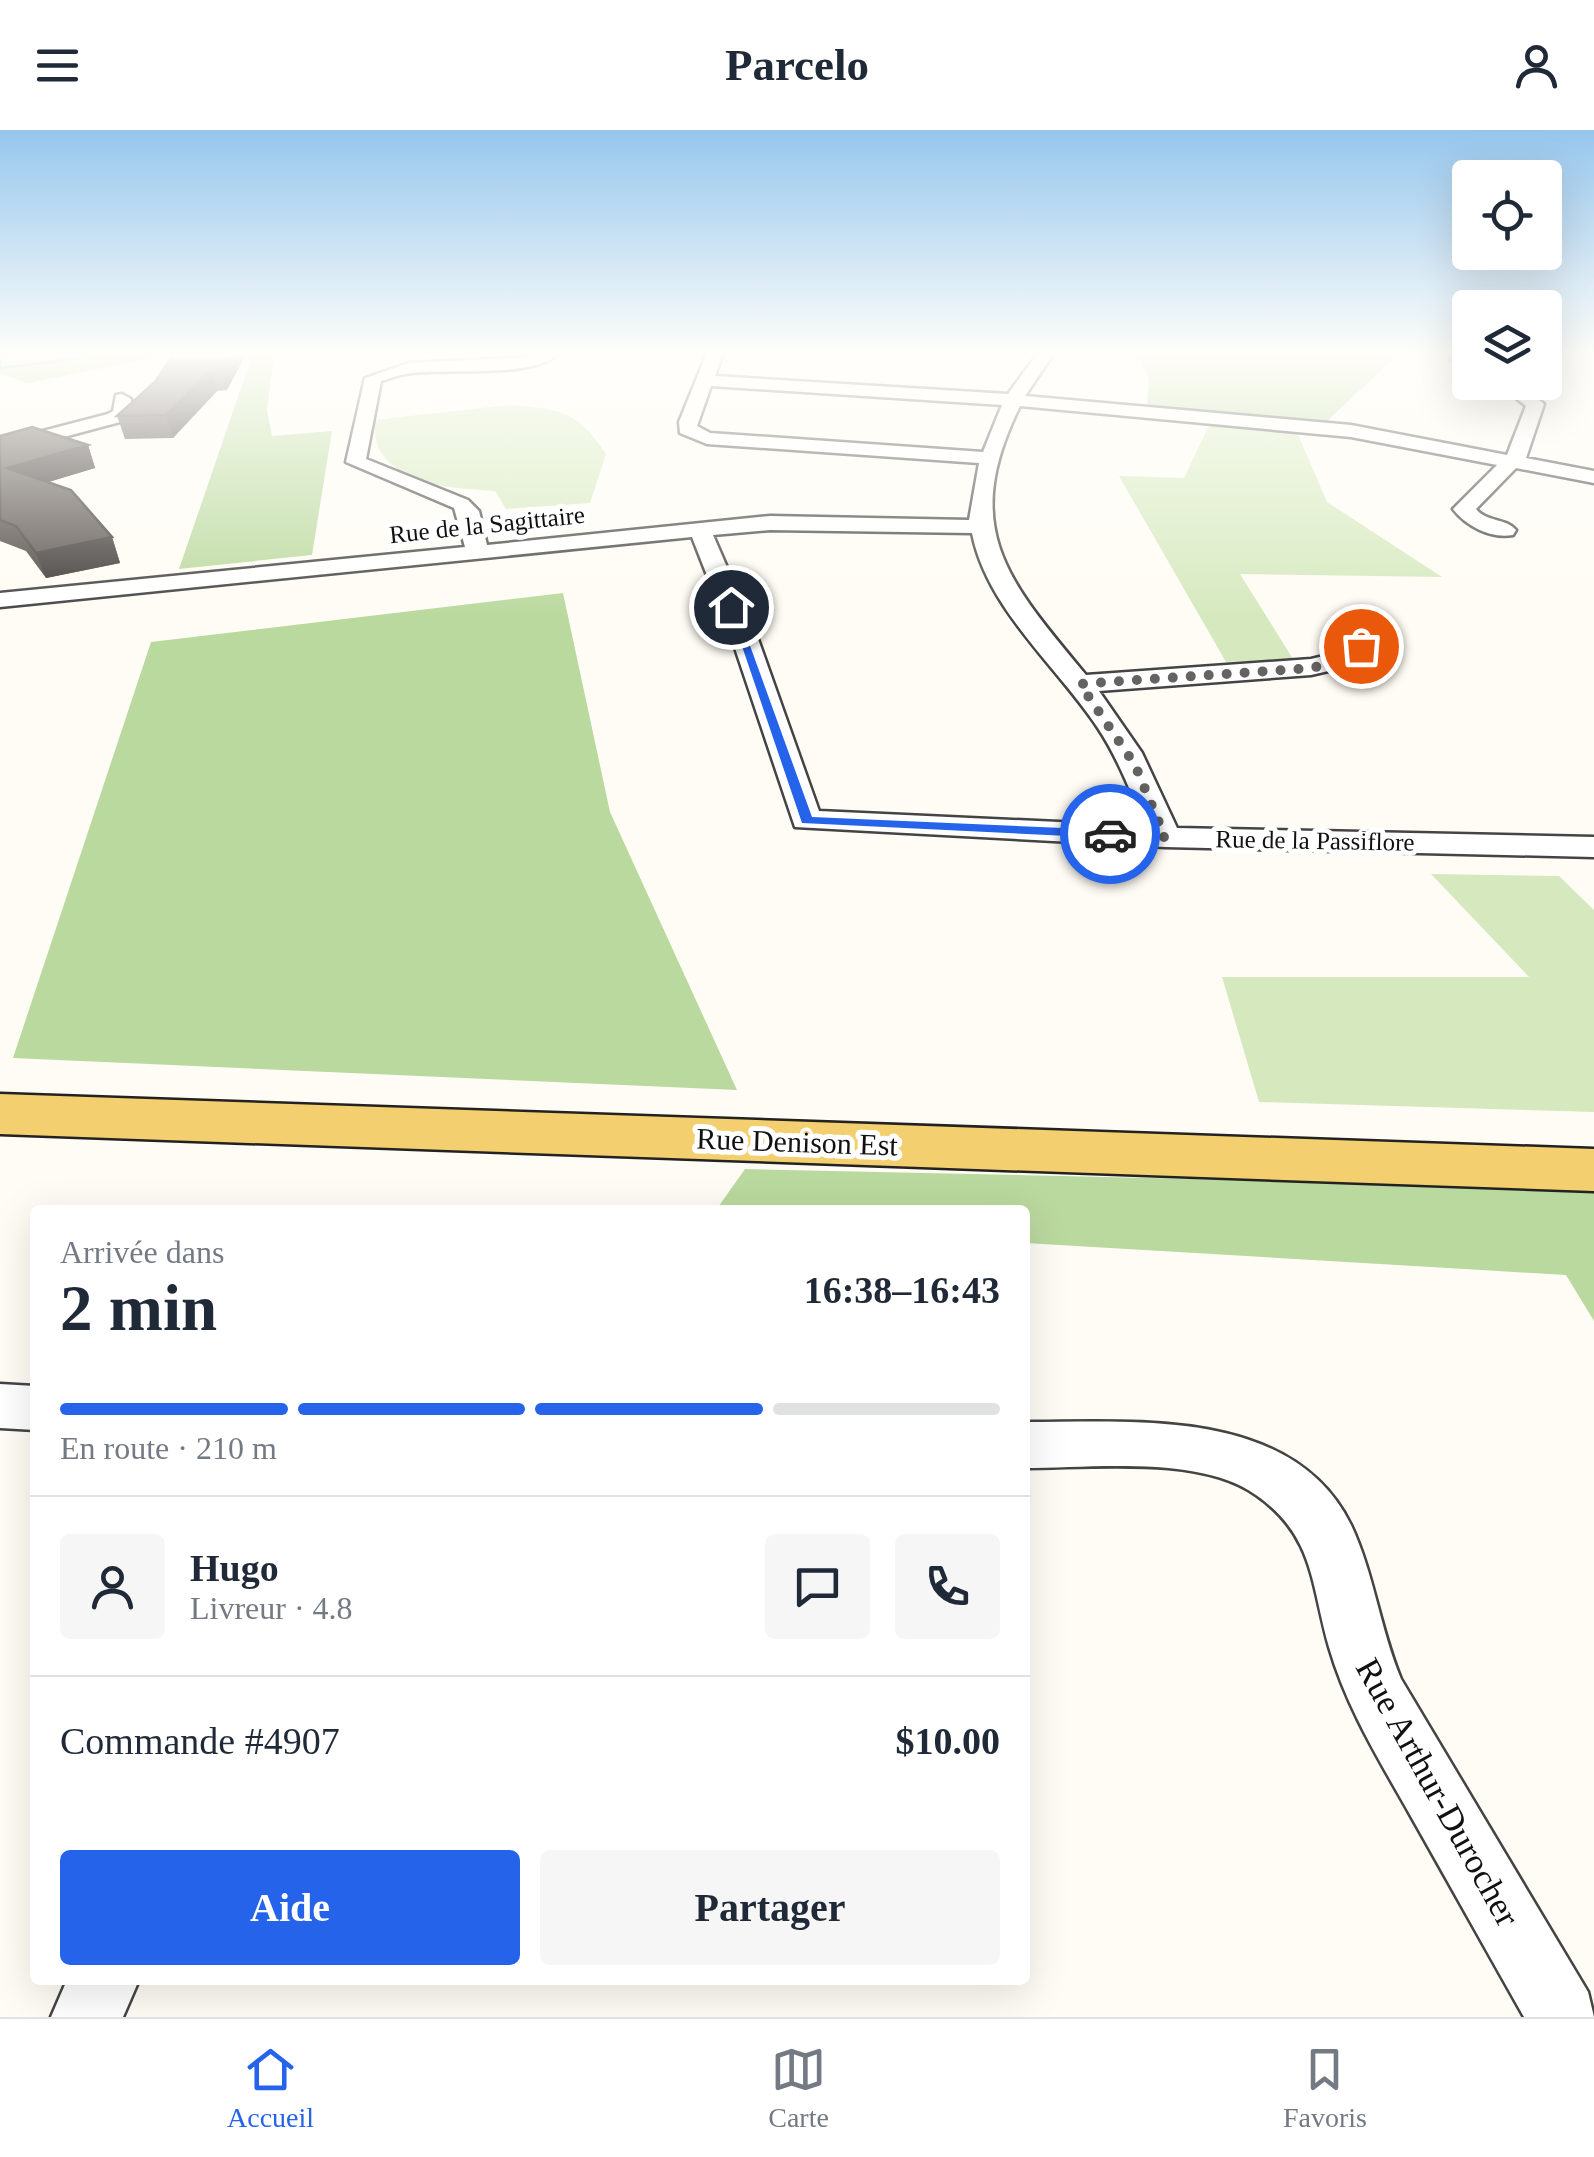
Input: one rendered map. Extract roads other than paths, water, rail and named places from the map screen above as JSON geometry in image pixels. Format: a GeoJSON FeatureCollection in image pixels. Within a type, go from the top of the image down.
{"type":"FeatureCollection","features":[{"type":"Feature","properties":{"kind":"main road","name":"Rue Denison Est"},"geometry":{"type":"LineString","coordinates":[[0,1114],[1594,1170]]}},
{"type":"Feature","properties":{"kind":"street"},"geometry":{"type":"LineString","coordinates":[[0,448],[26,441]]}},
{"type":"Feature","properties":{"kind":"street"},"geometry":{"type":"LineString","coordinates":[[360,441],[356,462],[461,504],[468,511],[478,552]]}},
{"type":"Feature","properties":{"kind":"street"},"geometry":{"type":"LineString","coordinates":[[751,441],[990,458]]}},
{"type":"Feature","properties":{"kind":"street"},"geometry":{"type":"LineString","coordinates":[[996,441],[983,481],[981,527],[1009,590],[1135,765],[1165,837]]}},
{"type":"Feature","properties":{"kind":"street"},"geometry":{"type":"LineString","coordinates":[[1403,441],[1594,477]]}},
{"type":"Feature","properties":{"kind":"street"},"geometry":{"type":"LineString","coordinates":[[1504,530],[1473,520],[1464,509],[1525,441]]}},
{"type":"Feature","properties":{"kind":"street","name":"Rue de la Sagittaire"},"geometry":{"type":"LineString","coordinates":[[0,600],[786,522],[981,527]]}},
{"type":"Feature","properties":{"kind":"street","name":"Rue de la Passiflore"},"geometry":{"type":"LineString","coordinates":[[700,530],[744,639],[806,820],[1165,837],[1594,847]]}},
{"type":"Feature","properties":{"kind":"street"},"geometry":{"type":"LineString","coordinates":[[1080,684],[1312,668],[1354,657],[1361,646]]}},
{"type":"Feature","properties":{"kind":"street"},"geometry":{"type":"LineString","coordinates":[[0,1406],[30,1408]]}},
{"type":"Feature","properties":{"kind":"street","name":"Rue Arthur-Durocher"},"geometry":{"type":"LineString","coordinates":[[1030,1445],[1215,1450],[1290,1485],[1330,1540],[1358,1646],[1379,1700],[1563,2017]]}},
{"type":"Feature","properties":{"kind":"street"},"geometry":{"type":"LineString","coordinates":[[87,2017],[102,1985]]}}]}
